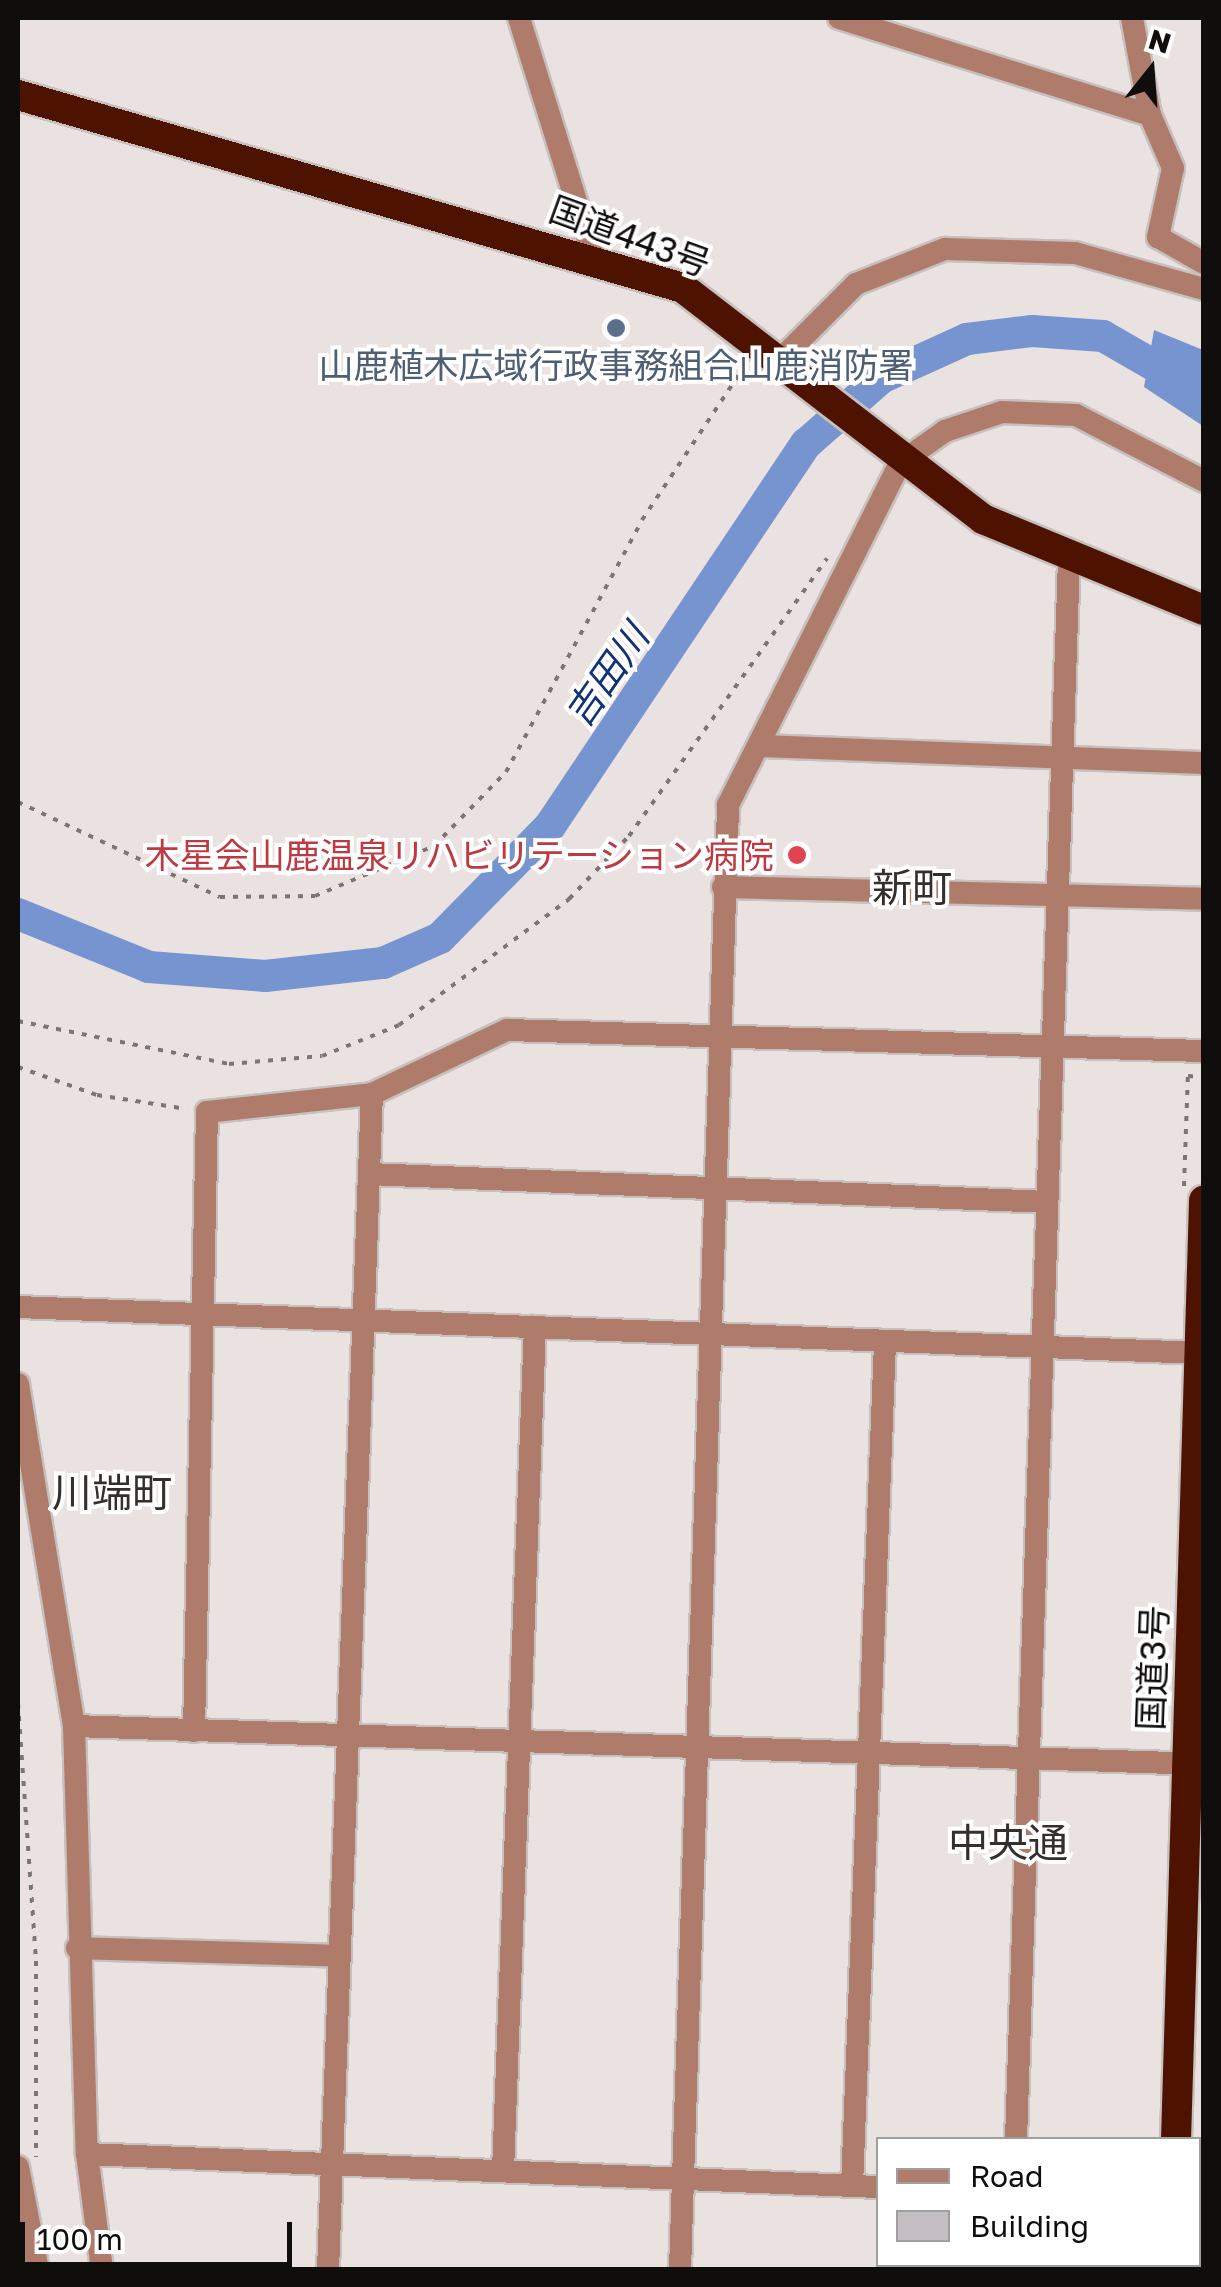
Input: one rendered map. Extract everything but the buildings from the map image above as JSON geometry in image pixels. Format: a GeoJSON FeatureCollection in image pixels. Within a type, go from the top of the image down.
{"type":"FeatureCollection","features":[{"type":"Feature","properties":{"kind":"highway","name":"国道443号"},"geometry":{"type":"LineString","coordinates":[[18,95],[594,256],[682,288],[771,350],[894,458],[982,520],[1069,561],[1204,610]]}},
{"type":"Feature","properties":{"kind":"highway","name":"国道3号"},"geometry":{"type":"LineString","coordinates":[[1176,2137],[1191,2034],[1204,1200]]}},
{"type":"Feature","properties":{"kind":"street"},"geometry":{"type":"LineString","coordinates":[[519,18],[594,256]]}},
{"type":"Feature","properties":{"kind":"street"},"geometry":{"type":"LineString","coordinates":[[839,18],[1150,115]]}},
{"type":"Feature","properties":{"kind":"street"},"geometry":{"type":"LineString","coordinates":[[1132,18],[1150,115],[1173,168],[1158,237],[1204,263]]}},
{"type":"Feature","properties":{"kind":"street"},"geometry":{"type":"LineString","coordinates":[[771,350],[856,284],[945,249],[1075,254],[1204,289]]}},
{"type":"Feature","properties":{"kind":"street"},"geometry":{"type":"LineString","coordinates":[[680,2270],[714,1038],[728,805],[760,746],[894,458],[944,431],[1035,412],[1076,414],[1204,481]]}},
{"type":"Feature","properties":{"kind":"street"},"geometry":{"type":"LineString","coordinates":[[1016,2137],[1069,561]]}},
{"type":"Feature","properties":{"kind":"street"},"geometry":{"type":"LineString","coordinates":[[760,746],[1204,763]]}},
{"type":"Feature","properties":{"kind":"street"},"geometry":{"type":"LineString","coordinates":[[724,887],[1204,899]]}},
{"type":"Feature","properties":{"kind":"street"},"geometry":{"type":"LineString","coordinates":[[194,1730],[206,1314],[207,1112],[372,1094],[507,1030],[1204,1051]]}},
{"type":"Feature","properties":{"kind":"street"},"geometry":{"type":"LineString","coordinates":[[328,2270],[372,1094]]}},
{"type":"Feature","properties":{"kind":"street"},"geometry":{"type":"LineString","coordinates":[[369,1174],[1047,1202]]}},
{"type":"Feature","properties":{"kind":"street"},"geometry":{"type":"LineString","coordinates":[[18,1307],[1199,1353]]}},
{"type":"Feature","properties":{"kind":"street"},"geometry":{"type":"LineString","coordinates":[[503,2171],[535,1327]]}},
{"type":"Feature","properties":{"kind":"street"},"geometry":{"type":"LineString","coordinates":[[852,2186],[885,1341]]}},
{"type":"Feature","properties":{"kind":"street"},"geometry":{"type":"LineString","coordinates":[[18,1384],[74,1726],[77,1948],[87,2154],[102,2270]]}},
{"type":"Feature","properties":{"kind":"street"},"geometry":{"type":"LineString","coordinates":[[74,1726],[1195,1764]]}},
{"type":"Feature","properties":{"kind":"street"},"geometry":{"type":"LineString","coordinates":[[77,1948],[340,1956]]}},
{"type":"Feature","properties":{"kind":"street"},"geometry":{"type":"LineString","coordinates":[[87,2154],[876,2187]]}},
{"type":"Feature","properties":{"kind":"street"},"geometry":{"type":"LineString","coordinates":[[28,2167],[38,2270]]}},
{"type":"Feature","properties":{"kind":"path"},"geometry":{"type":"LineString","coordinates":[[18,803],[220,898],[315,896],[434,846],[506,772],[642,520],[771,350]]}},
{"type":"Feature","properties":{"kind":"path"},"geometry":{"type":"LineString","coordinates":[[18,1021],[229,1064],[322,1056],[399,1024],[568,899],[629,836],[834,550]]}},
{"type":"Feature","properties":{"kind":"path"},"geometry":{"type":"LineString","coordinates":[[18,1067],[98,1096],[207,1112]]}},
{"type":"Feature","properties":{"kind":"path"},"geometry":{"type":"LineString","coordinates":[[1188,1076],[1204,1077]]}},
{"type":"Feature","properties":{"kind":"path"},"geometry":{"type":"LineString","coordinates":[[18,1703],[36,1960],[28,2167]]}},
{"type":"Feature","properties":{"kind":"water"},"geometry":{"type":"Polygon","coordinates":[[[1154,330],[1203,350],[1203,426],[1144,387],[1154,330]]]}},
{"type":"Feature","properties":{"kind":"waterway","name":"吉田川"},"geometry":{"type":"LineString","coordinates":[[18,914],[149,967],[265,976],[383,963],[440,938],[550,826],[806,444],[881,378],[967,339],[1032,331],[1103,336],[1204,394]]}},
{"type":"Feature","properties":{"kind":"place","name":"山鹿植木広域行政事務組合山鹿消防署"},"geometry":{"type":"Point","coordinates":[616,328]}},
{"type":"Feature","properties":{"kind":"place","name":"木星会山鹿温泉リハビリテーション病院"},"geometry":{"type":"Point","coordinates":[797,855]}},
{"type":"Feature","properties":{"kind":"district","name":"新町"},"geometry":{"type":"Point","coordinates":[912,887]}},
{"type":"Feature","properties":{"kind":"district","name":"川端町"},"geometry":{"type":"Point","coordinates":[112,1492]}},
{"type":"Feature","properties":{"kind":"district","name":"中央通"},"geometry":{"type":"Point","coordinates":[1008,1842]}}]}
